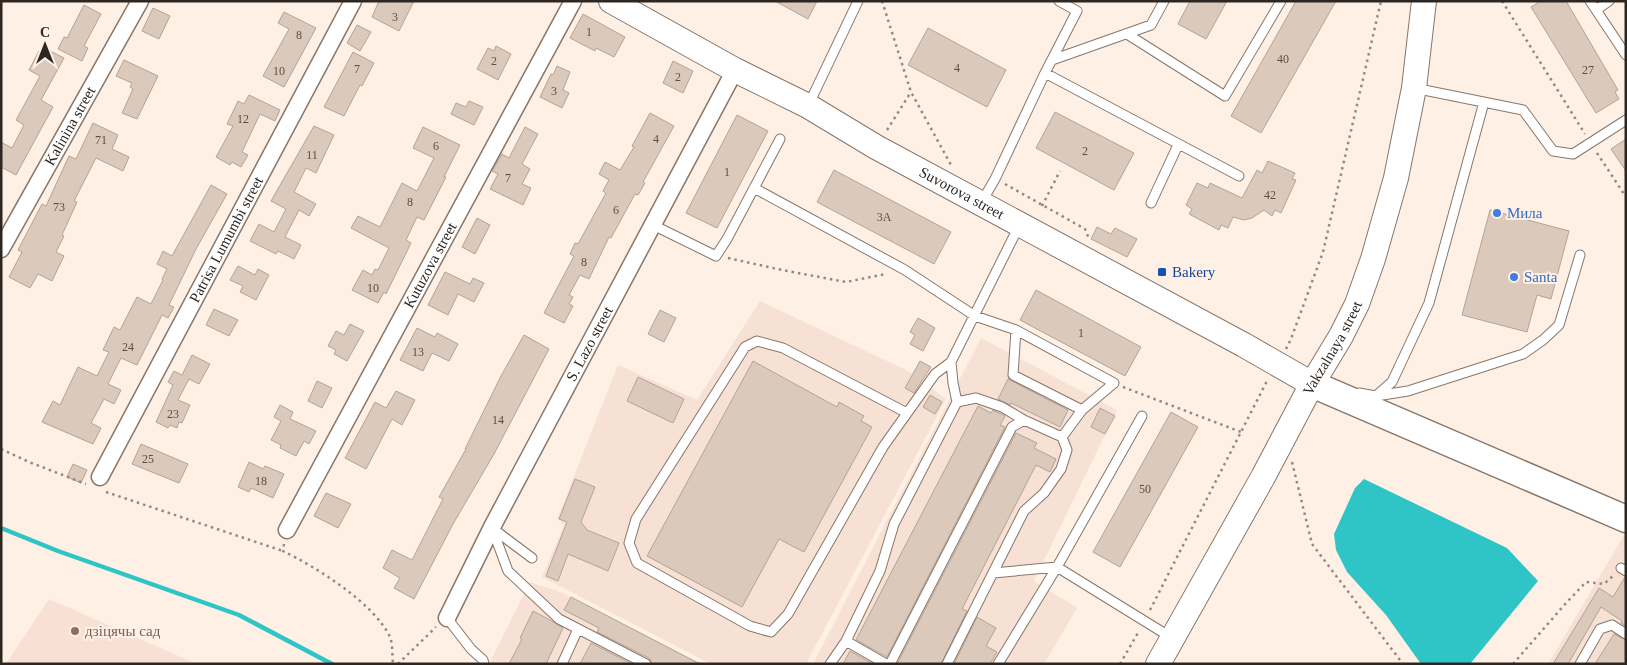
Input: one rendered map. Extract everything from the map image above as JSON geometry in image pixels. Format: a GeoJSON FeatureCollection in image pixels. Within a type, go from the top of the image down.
{"type":"FeatureCollection","features":[{"type":"Feature","properties":{"kind":"main road","name":"Suvorova street"},"geometry":{"type":"LineString","coordinates":[[611,1],[735,70],[808,106],[876,147],[1312,384]]}},
{"type":"Feature","properties":{"kind":"main road","name":"Vakzalnaya street"},"geometry":{"type":"LineString","coordinates":[[1158,664],[1357,304],[1373,259],[1396,178],[1414,88],[1424,1]]}},
{"type":"Feature","properties":{"kind":"main road"},"geometry":{"type":"LineString","coordinates":[[1312,384],[1626,519]]}},
{"type":"Feature","properties":{"kind":"street","name":"Kalinina street"},"geometry":{"type":"LineString","coordinates":[[1,250],[140,1]]}},
{"type":"Feature","properties":{"kind":"street","name":"Patrisa Lumumbi street"},"geometry":{"type":"LineString","coordinates":[[97,482],[353,1]]}},
{"type":"Feature","properties":{"kind":"street","name":"Kutuzova street"},"geometry":{"type":"LineString","coordinates":[[287,530],[573,1]]}},
{"type":"Feature","properties":{"kind":"street","name":"S. Lazo street"},"geometry":{"type":"LineString","coordinates":[[447,618],[492,527],[735,70]]}},
{"type":"Feature","properties":{"kind":"lane"},"geometry":{"type":"LineString","coordinates":[[808,106],[858,1]]}},
{"type":"Feature","properties":{"kind":"lane"},"geometry":{"type":"LineString","coordinates":[[981,203],[996,179],[1045,73],[1077,11],[1059,1]]}},
{"type":"Feature","properties":{"kind":"lane"},"geometry":{"type":"LineString","coordinates":[[1052,60],[1151,25],[1164,1]]}},
{"type":"Feature","properties":{"kind":"lane"},"geometry":{"type":"LineString","coordinates":[[1127,34],[1225,96],[1281,1]]}},
{"type":"Feature","properties":{"kind":"lane"},"geometry":{"type":"LineString","coordinates":[[1590,1],[1626,55]]}},
{"type":"Feature","properties":{"kind":"lane"},"geometry":{"type":"LineString","coordinates":[[1596,10],[1609,1]]}},
{"type":"Feature","properties":{"kind":"lane"},"geometry":{"type":"LineString","coordinates":[[1045,73],[1239,176]]}},
{"type":"Feature","properties":{"kind":"lane"},"geometry":{"type":"LineString","coordinates":[[1414,88],[1523,110],[1553,151],[1573,154],[1626,120]]}},
{"type":"Feature","properties":{"kind":"lane"},"geometry":{"type":"LineString","coordinates":[[1376,396],[1392,382],[1429,303],[1484,102]]}},
{"type":"Feature","properties":{"kind":"lane"},"geometry":{"type":"LineString","coordinates":[[653,225],[716,256],[780,139]]}},
{"type":"Feature","properties":{"kind":"lane"},"geometry":{"type":"LineString","coordinates":[[1151,203],[1178,145]]}},
{"type":"Feature","properties":{"kind":"lane"},"geometry":{"type":"LineString","coordinates":[[754,188],[905,270],[975,316],[1016,330],[1114,383],[1082,410],[1062,438]]}},
{"type":"Feature","properties":{"kind":"lane"},"geometry":{"type":"LineString","coordinates":[[907,414],[783,348],[757,341],[744,347],[636,518],[629,543],[637,564],[750,626],[771,632],[788,614],[883,446],[907,414],[936,374],[951,362],[975,316],[1011,238],[1020,224]]}},
{"type":"Feature","properties":{"kind":"lane"},"geometry":{"type":"LineString","coordinates":[[1312,384],[1376,396],[1408,391],[1523,354],[1543,340],[1559,325],[1580,255]]}},
{"type":"Feature","properties":{"kind":"lane"},"geometry":{"type":"LineString","coordinates":[[1016,330],[1013,375],[1082,410]]}},
{"type":"Feature","properties":{"kind":"lane"},"geometry":{"type":"LineString","coordinates":[[830,664],[846,642],[880,571],[894,524],[957,402],[951,362]]}},
{"type":"Feature","properties":{"kind":"lane"},"geometry":{"type":"LineString","coordinates":[[947,664],[1024,511],[1044,493],[1061,469],[1067,450],[1062,438],[1002,407],[976,398],[957,402]]}},
{"type":"Feature","properties":{"kind":"lane"},"geometry":{"type":"LineString","coordinates":[[998,664],[1057,568],[1142,416]]}},
{"type":"Feature","properties":{"kind":"lane"},"geometry":{"type":"LineString","coordinates":[[890,664],[1012,427],[1024,420]]}},
{"type":"Feature","properties":{"kind":"lane"},"geometry":{"type":"LineString","coordinates":[[492,527],[532,558]]}},
{"type":"Feature","properties":{"kind":"lane"},"geometry":{"type":"LineString","coordinates":[[492,527],[508,571],[559,619],[646,664]]}},
{"type":"Feature","properties":{"kind":"lane"},"geometry":{"type":"LineString","coordinates":[[993,572],[1057,568],[1172,638]]}},
{"type":"Feature","properties":{"kind":"lane"},"geometry":{"type":"LineString","coordinates":[[447,618],[471,649],[483,660],[484,664]]}},
{"type":"Feature","properties":{"kind":"lane"},"geometry":{"type":"LineString","coordinates":[[1580,664],[1600,629],[1612,625],[1626,634]]}},
{"type":"Feature","properties":{"kind":"lane"},"geometry":{"type":"LineString","coordinates":[[562,664],[578,629]]}},
{"type":"Feature","properties":{"kind":"lane"},"geometry":{"type":"LineString","coordinates":[[846,642],[886,664]]}},
{"type":"Feature","properties":{"kind":"path"},"geometry":{"type":"LineString","coordinates":[[882,1],[911,92],[953,169]]}},
{"type":"Feature","properties":{"kind":"path"},"geometry":{"type":"LineString","coordinates":[[1120,664],[1144,622],[1241,432],[1291,339],[1323,252],[1381,1]]}},
{"type":"Feature","properties":{"kind":"path"},"geometry":{"type":"LineString","coordinates":[[1502,1],[1590,143],[1626,197]]}},
{"type":"Feature","properties":{"kind":"path"},"geometry":{"type":"LineString","coordinates":[[876,147],[911,92]]}},
{"type":"Feature","properties":{"kind":"path"},"geometry":{"type":"LineString","coordinates":[[1042,206],[1060,171]]}},
{"type":"Feature","properties":{"kind":"path"},"geometry":{"type":"LineString","coordinates":[[716,256],[846,282],[905,270]]}},
{"type":"Feature","properties":{"kind":"path"},"geometry":{"type":"LineString","coordinates":[[1114,383],[1241,432]]}},
{"type":"Feature","properties":{"kind":"path"},"geometry":{"type":"LineString","coordinates":[[1285,434],[1312,544],[1404,664]]}},
{"type":"Feature","properties":{"kind":"path"},"geometry":{"type":"LineString","coordinates":[[1,449],[29,462],[97,482],[283,551],[318,570],[355,596],[378,620],[390,638],[393,664]]}},
{"type":"Feature","properties":{"kind":"path"},"geometry":{"type":"LineString","coordinates":[[283,551],[287,530]]}},
{"type":"Feature","properties":{"kind":"path"},"geometry":{"type":"LineString","coordinates":[[1512,664],[1586,582],[1604,584],[1623,569]]}},
{"type":"Feature","properties":{"kind":"path"},"geometry":{"type":"LineString","coordinates":[[398,664],[447,618]]}},
{"type":"Feature","properties":{"kind":"shaded area"},"geometry":{"type":"Polygon","coordinates":[[[760,301],[908,371],[946,399],[806,664],[711,664],[542,577],[564,525],[557,519],[618,365],[697,400],[760,301]]]}},
{"type":"Feature","properties":{"kind":"shaded area"},"geometry":{"type":"Polygon","coordinates":[[[981,338],[1117,410],[1034,581],[1077,608],[1044,664],[813,664],[981,338]]]}},
{"type":"Feature","properties":{"kind":"shaded area"},"geometry":{"type":"Polygon","coordinates":[[[1624,535],[1626,536],[1626,664],[1548,664],[1624,535]]]}},
{"type":"Feature","properties":{"kind":"shaded area"},"geometry":{"type":"Polygon","coordinates":[[[530,582],[563,593],[702,664],[489,664],[530,582]]]}},
{"type":"Feature","properties":{"kind":"shaded area","name":"дзіцячы сад"},"geometry":{"type":"Polygon","coordinates":[[[49,599],[197,664],[6,664],[49,599]]]}},
{"type":"Feature","properties":{"kind":"water"},"geometry":{"type":"Polygon","coordinates":[[[1364,479],[1507,548],[1538,581],[1470,664],[1421,664],[1386,615],[1347,572],[1336,550],[1334,534],[1355,488],[1364,479]]]}},
{"type":"Feature","properties":{"kind":"building"},"geometry":{"type":"Polygon","coordinates":[[[379,1],[414,1],[399,31],[372,17],[379,1]]]}},
{"type":"Feature","properties":{"kind":"building"},"geometry":{"type":"Polygon","coordinates":[[[775,1],[817,1],[808,19],[775,1]]]}},
{"type":"Feature","properties":{"kind":"building"},"geometry":{"type":"Polygon","coordinates":[[[1190,1],[1227,1],[1206,39],[1178,24],[1190,1]]]}},
{"type":"Feature","properties":{"kind":"building"},"geometry":{"type":"Polygon","coordinates":[[[1296,1],[1336,1],[1261,133],[1231,116],[1296,1]]]}},
{"type":"Feature","properties":{"kind":"building"},"geometry":{"type":"Polygon","coordinates":[[[1541,1],[1566,1],[1618,90],[1615,92],[1619,99],[1596,113],[1531,7],[1541,1]]]}},
{"type":"Feature","properties":{"kind":"building"},"geometry":{"type":"Polygon","coordinates":[[[84,5],[101,14],[84,46],[88,48],[82,61],[58,49],[64,37],[67,38],[84,5]]]}},
{"type":"Feature","properties":{"kind":"building"},"geometry":{"type":"Polygon","coordinates":[[[153,8],[170,16],[159,39],[142,31],[153,8]]]}},
{"type":"Feature","properties":{"kind":"building"},"geometry":{"type":"Polygon","coordinates":[[[284,12],[316,28],[284,87],[263,76],[289,29],[278,23],[284,12]]]}},
{"type":"Feature","properties":{"kind":"building"},"geometry":{"type":"Polygon","coordinates":[[[583,14],[625,37],[614,57],[596,48],[595,51],[570,38],[583,14]]]}},
{"type":"Feature","properties":{"kind":"building"},"geometry":{"type":"Polygon","coordinates":[[[357,25],[371,32],[360,51],[347,43],[357,25]]]}},
{"type":"Feature","properties":{"kind":"building"},"geometry":{"type":"Polygon","coordinates":[[[928,28],[1006,70],[987,107],[908,65],[928,28]]]}},
{"type":"Feature","properties":{"kind":"building"},"geometry":{"type":"Polygon","coordinates":[[[496,46],[511,54],[498,80],[477,69],[488,48],[494,51],[496,46]]]}},
{"type":"Feature","properties":{"kind":"building"},"geometry":{"type":"Polygon","coordinates":[[[46,49],[64,58],[41,100],[53,107],[16,175],[1,167],[1,142],[12,148],[24,125],[16,120],[40,76],[29,70],[39,51],[43,54],[46,49]]]}},
{"type":"Feature","properties":{"kind":"building"},"geometry":{"type":"Polygon","coordinates":[[[353,52],[374,63],[344,116],[324,107],[353,52]]]}},
{"type":"Feature","properties":{"kind":"building"},"geometry":{"type":"Polygon","coordinates":[[[124,60],[158,76],[137,119],[122,113],[133,89],[130,87],[132,83],[116,76],[124,60]]]}},
{"type":"Feature","properties":{"kind":"building"},"geometry":{"type":"Polygon","coordinates":[[[673,61],[693,71],[683,93],[663,83],[673,61]]]}},
{"type":"Feature","properties":{"kind":"building"},"geometry":{"type":"Polygon","coordinates":[[[557,66],[570,72],[563,90],[569,93],[562,108],[540,97],[557,66]]]}},
{"type":"Feature","properties":{"kind":"building"},"geometry":{"type":"Polygon","coordinates":[[[249,95],[280,110],[275,121],[260,114],[242,152],[248,155],[241,167],[232,162],[230,165],[216,157],[233,126],[227,124],[238,101],[244,104],[249,95]]]}},
{"type":"Feature","properties":{"kind":"building"},"geometry":{"type":"Polygon","coordinates":[[[469,101],[483,107],[474,125],[451,114],[456,103],[466,107],[469,101]]]}},
{"type":"Feature","properties":{"kind":"building"},"geometry":{"type":"Polygon","coordinates":[[[1055,112],[1134,153],[1114,190],[1036,148],[1055,112]]]}},
{"type":"Feature","properties":{"kind":"building"},"geometry":{"type":"Polygon","coordinates":[[[650,113],[674,126],[643,182],[645,183],[638,195],[635,194],[611,238],[609,237],[589,279],[580,275],[569,295],[573,297],[569,304],[573,306],[564,323],[544,313],[574,256],[570,254],[575,243],[578,244],[606,193],[603,191],[609,180],[599,174],[605,162],[620,170],[634,147],[632,146],[650,113]]]}},
{"type":"Feature","properties":{"kind":"building"},"geometry":{"type":"Polygon","coordinates":[[[737,115],[768,131],[717,228],[686,213],[737,115]]]}},
{"type":"Feature","properties":{"kind":"building"},"geometry":{"type":"Polygon","coordinates":[[[93,123],[118,135],[112,149],[129,157],[123,171],[96,158],[74,201],[77,202],[56,252],[64,256],[52,281],[38,274],[30,288],[9,277],[22,252],[18,250],[42,204],[46,206],[69,156],[76,159],[93,123]]]}},
{"type":"Feature","properties":{"kind":"building"},"geometry":{"type":"Polygon","coordinates":[[[314,126],[334,135],[316,173],[306,168],[294,192],[316,204],[309,216],[299,210],[285,237],[301,245],[294,259],[278,251],[276,254],[250,241],[259,224],[274,232],[286,209],[271,201],[314,126]]]}},
{"type":"Feature","properties":{"kind":"building"},"geometry":{"type":"Polygon","coordinates":[[[423,127],[460,145],[424,220],[417,217],[406,240],[411,243],[386,294],[384,292],[378,303],[352,290],[363,270],[372,275],[375,269],[378,270],[389,248],[351,228],[358,216],[380,227],[402,183],[417,191],[434,158],[413,148],[423,127]]]}},
{"type":"Feature","properties":{"kind":"building"},"geometry":{"type":"Polygon","coordinates":[[[525,127],[538,134],[522,164],[530,169],[522,184],[531,188],[523,205],[490,189],[498,174],[492,171],[502,154],[509,158],[525,127]]]}},
{"type":"Feature","properties":{"kind":"building"},"geometry":{"type":"Polygon","coordinates":[[[1626,139],[1626,171],[1611,149],[1626,139]]]}},
{"type":"Feature","properties":{"kind":"building"},"geometry":{"type":"Polygon","coordinates":[[[1268,161],[1295,173],[1292,179],[1296,180],[1281,213],[1275,210],[1272,216],[1264,210],[1252,218],[1244,220],[1233,217],[1228,228],[1221,225],[1219,230],[1189,214],[1192,209],[1186,205],[1197,183],[1208,188],[1210,183],[1242,198],[1257,170],[1262,173],[1268,161]]]}},
{"type":"Feature","properties":{"kind":"building"},"geometry":{"type":"Polygon","coordinates":[[[834,170],[951,232],[934,264],[817,202],[834,170]]]}},
{"type":"Feature","properties":{"kind":"building"},"geometry":{"type":"Polygon","coordinates":[[[211,185],[227,194],[196,249],[169,305],[174,307],[168,318],[162,315],[137,365],[121,358],[108,384],[121,390],[114,404],[104,399],[91,423],[101,428],[93,444],[42,422],[53,401],[60,405],[78,367],[97,376],[109,352],[103,350],[114,327],[120,330],[137,297],[151,304],[167,269],[157,264],[163,251],[172,256],[211,185]]]}},
{"type":"Feature","properties":{"kind":"building","name":"Santa"},"geometry":{"type":"Polygon","coordinates":[[[1490,210],[1569,231],[1551,299],[1537,295],[1527,332],[1462,315],[1490,210]]]}},
{"type":"Feature","properties":{"kind":"building"},"geometry":{"type":"Polygon","coordinates":[[[477,218],[490,225],[475,254],[462,247],[477,218]]]}},
{"type":"Feature","properties":{"kind":"building"},"geometry":{"type":"Polygon","coordinates":[[[1097,227],[1111,234],[1115,228],[1137,239],[1127,257],[1091,239],[1097,227]]]}},
{"type":"Feature","properties":{"kind":"building"},"geometry":{"type":"Polygon","coordinates":[[[238,266],[255,275],[258,269],[269,275],[256,300],[240,292],[243,286],[230,280],[238,266]]]}},
{"type":"Feature","properties":{"kind":"building"},"geometry":{"type":"Polygon","coordinates":[[[445,272],[470,284],[473,278],[484,283],[474,302],[458,294],[448,315],[428,305],[445,272]]]}},
{"type":"Feature","properties":{"kind":"building"},"geometry":{"type":"Polygon","coordinates":[[[1036,290],[1141,347],[1125,376],[1020,320],[1036,290]]]}},
{"type":"Feature","properties":{"kind":"building"},"geometry":{"type":"Polygon","coordinates":[[[214,309],[238,320],[229,336],[206,325],[214,309]]]}},
{"type":"Feature","properties":{"kind":"building"},"geometry":{"type":"Polygon","coordinates":[[[660,310],[676,318],[664,342],[648,334],[660,310]]]}},
{"type":"Feature","properties":{"kind":"building"},"geometry":{"type":"Polygon","coordinates":[[[918,318],[935,328],[923,351],[910,344],[915,335],[910,332],[918,318]]]}},
{"type":"Feature","properties":{"kind":"building"},"geometry":{"type":"Polygon","coordinates":[[[350,324],[364,331],[347,361],[334,354],[336,350],[328,346],[336,331],[344,335],[350,324]]]}},
{"type":"Feature","properties":{"kind":"building"},"geometry":{"type":"Polygon","coordinates":[[[417,328],[435,337],[437,333],[458,344],[449,361],[432,353],[423,371],[400,360],[417,328]]]}},
{"type":"Feature","properties":{"kind":"building"},"geometry":{"type":"Polygon","coordinates":[[[524,335],[549,349],[414,599],[394,588],[400,578],[383,568],[392,550],[412,560],[443,499],[439,497],[466,449],[501,376],[524,335]]]}},
{"type":"Feature","properties":{"kind":"building"},"geometry":{"type":"Polygon","coordinates":[[[192,355],[210,364],[199,384],[189,379],[178,400],[190,405],[182,423],[179,422],[177,428],[170,425],[168,428],[156,422],[173,385],[168,382],[174,371],[182,375],[192,355]]]}},
{"type":"Feature","properties":{"kind":"building"},"geometry":{"type":"Polygon","coordinates":[[[753,361],[837,407],[839,402],[864,416],[861,421],[872,427],[804,552],[779,539],[742,607],[647,556],[753,361]]]}},
{"type":"Feature","properties":{"kind":"building"},"geometry":{"type":"Polygon","coordinates":[[[920,361],[931,367],[914,393],[905,388],[920,361]]]}},
{"type":"Feature","properties":{"kind":"building"},"geometry":{"type":"Polygon","coordinates":[[[638,377],[684,399],[673,423],[627,401],[638,377]]]}},
{"type":"Feature","properties":{"kind":"building"},"geometry":{"type":"Polygon","coordinates":[[[1008,379],[1068,410],[1060,427],[1011,403],[1010,405],[998,399],[1008,379]]]}},
{"type":"Feature","properties":{"kind":"building"},"geometry":{"type":"Polygon","coordinates":[[[317,381],[332,388],[322,408],[308,401],[317,381]]]}},
{"type":"Feature","properties":{"kind":"building"},"geometry":{"type":"Polygon","coordinates":[[[396,391],[415,400],[402,425],[392,419],[366,469],[345,458],[375,402],[386,408],[396,391]]]}},
{"type":"Feature","properties":{"kind":"building"},"geometry":{"type":"Polygon","coordinates":[[[930,395],[942,402],[935,414],[923,407],[930,395]]]}},
{"type":"Feature","properties":{"kind":"building"},"geometry":{"type":"Polygon","coordinates":[[[280,405],[293,412],[290,419],[316,431],[309,444],[304,441],[296,456],[280,448],[281,445],[271,440],[281,421],[274,417],[280,405]]]}},
{"type":"Feature","properties":{"kind":"building"},"geometry":{"type":"Polygon","coordinates":[[[978,406],[991,413],[993,410],[1005,416],[1000,425],[1005,427],[887,657],[856,640],[978,406]]]}},
{"type":"Feature","properties":{"kind":"building"},"geometry":{"type":"Polygon","coordinates":[[[1100,408],[1115,416],[1105,434],[1091,427],[1100,408]]]}},
{"type":"Feature","properties":{"kind":"building"},"geometry":{"type":"Polygon","coordinates":[[[1171,412],[1198,427],[1120,567],[1093,552],[1171,412]]]}},
{"type":"Feature","properties":{"kind":"building"},"geometry":{"type":"Polygon","coordinates":[[[1016,433],[1037,443],[1034,448],[1056,459],[1050,472],[1036,465],[962,609],[967,611],[941,664],[897,664],[1016,433]]]}},
{"type":"Feature","properties":{"kind":"building"},"geometry":{"type":"Polygon","coordinates":[[[141,444],[188,464],[179,483],[132,464],[141,444]]]}},
{"type":"Feature","properties":{"kind":"building"},"geometry":{"type":"Polygon","coordinates":[[[249,462],[263,469],[265,466],[284,474],[273,498],[251,488],[249,492],[238,487],[249,462]]]}},
{"type":"Feature","properties":{"kind":"building"},"geometry":{"type":"Polygon","coordinates":[[[73,464],[87,470],[81,483],[67,477],[73,464]]]}},
{"type":"Feature","properties":{"kind":"building"},"geometry":{"type":"Polygon","coordinates":[[[575,479],[595,487],[581,522],[587,530],[619,543],[608,571],[568,554],[558,581],[546,576],[567,522],[559,519],[575,479]]]}},
{"type":"Feature","properties":{"kind":"building"},"geometry":{"type":"Polygon","coordinates":[[[326,493],[351,504],[338,528],[314,516],[326,493]]]}},
{"type":"Feature","properties":{"kind":"building"},"geometry":{"type":"Polygon","coordinates":[[[1625,577],[1626,626],[1621,623],[1622,621],[1601,607],[1568,664],[1553,664],[1599,588],[1613,597],[1625,577]]]}},
{"type":"Feature","properties":{"kind":"building"},"geometry":{"type":"Polygon","coordinates":[[[571,597],[700,664],[652,664],[649,658],[597,632],[599,628],[564,610],[571,597]]]}},
{"type":"Feature","properties":{"kind":"building"},"geometry":{"type":"Polygon","coordinates":[[[533,611],[563,628],[546,664],[509,664],[522,639],[520,638],[533,611]]]}},
{"type":"Feature","properties":{"kind":"building"},"geometry":{"type":"Polygon","coordinates":[[[977,617],[996,628],[986,646],[997,652],[990,664],[954,664],[977,617]]]}},
{"type":"Feature","properties":{"kind":"building"},"geometry":{"type":"Polygon","coordinates":[[[1614,634],[1626,640],[1626,664],[1595,664],[1614,634]]]}},
{"type":"Feature","properties":{"kind":"building"},"geometry":{"type":"Polygon","coordinates":[[[591,643],[632,664],[580,664],[591,643]]]}},
{"type":"Feature","properties":{"kind":"building"},"geometry":{"type":"Polygon","coordinates":[[[850,651],[873,664],[843,664],[850,651]]]}},
{"type":"Feature","properties":{"kind":"waterway"},"geometry":{"type":"LineString","coordinates":[[1,528],[58,551],[239,615],[332,664]]}},
{"type":"Feature","properties":{"kind":"place","name":"Мила"},"geometry":{"type":"Point","coordinates":[1497,213]}},
{"type":"Feature","properties":{"kind":"place","name":"Bakery"},"geometry":{"type":"Point","coordinates":[1162,272]}},
{"type":"Feature","properties":{"kind":"place","name":"Santa"},"geometry":{"type":"Point","coordinates":[1514,277]}},
{"type":"Feature","properties":{"kind":"place","name":"дзіцячы сад"},"geometry":{"type":"Point","coordinates":[75,631]}}]}
